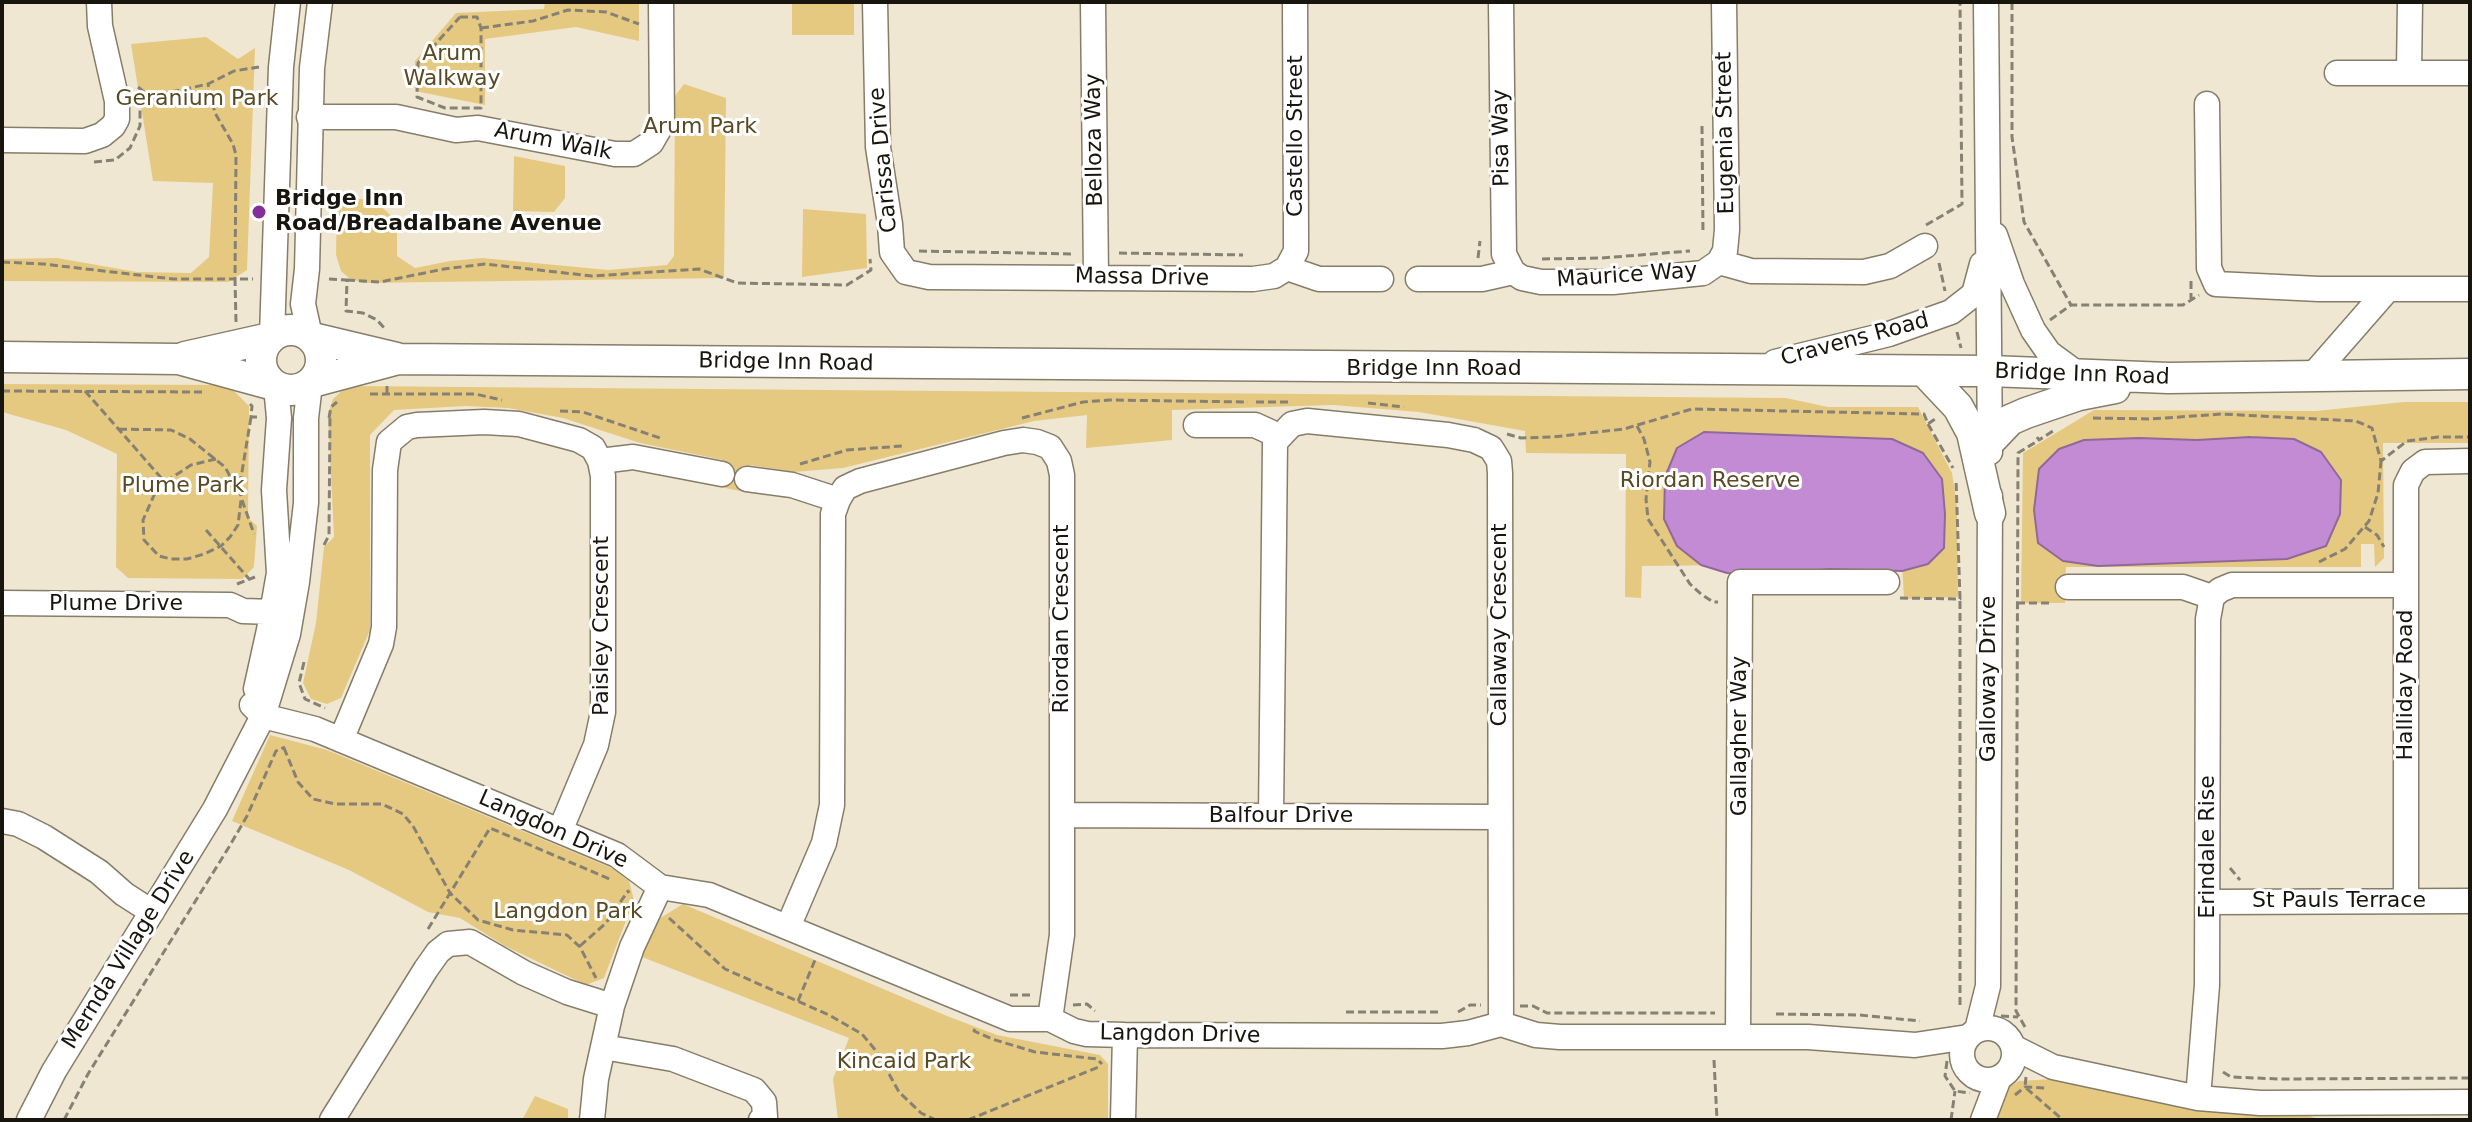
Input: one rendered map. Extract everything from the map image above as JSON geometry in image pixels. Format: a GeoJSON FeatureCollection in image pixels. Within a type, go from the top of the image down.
{"type":"FeatureCollection","features":[{"type":"Feature","properties":{"kind":"main road"},"geometry":{"type":"LineString","coordinates":[[2,357],[179,359],[271,337],[291,329],[312,337],[321,356],[318,374],[311,383],[293,390],[179,359]]}},
{"type":"Feature","properties":{"kind":"main road"},"geometry":{"type":"LineString","coordinates":[[271,337],[261,353],[261,362],[263,371],[275,385]]}},
{"type":"Feature","properties":{"kind":"main road","name":"Bridge Inn Road"},"geometry":{"type":"LineString","coordinates":[[312,337],[398,359],[1990,371],[2168,378],[2470,374]]}},
{"type":"Feature","properties":{"kind":"main road","name":"Bridge Inn Road"},"geometry":{"type":"LineString","coordinates":[[311,383],[398,359]]}},
{"type":"Feature","properties":{"kind":"main road"},"geometry":{"type":"LineString","coordinates":[[1924,371],[1958,407],[1972,433],[1990,513]]}},
{"type":"Feature","properties":{"kind":"main road"},"geometry":{"type":"LineString","coordinates":[[1990,441],[2010,420],[2026,413],[2079,395],[2168,378]]}},
{"type":"Feature","properties":{"kind":"street"},"geometry":{"type":"LineString","coordinates":[[2,140],[85,141],[102,135],[113,126],[117,119],[117,101],[100,26],[99,2]]}},
{"type":"Feature","properties":{"kind":"street"},"geometry":{"type":"LineString","coordinates":[[271,337],[281,67],[288,2]]}},
{"type":"Feature","properties":{"kind":"street"},"geometry":{"type":"LineString","coordinates":[[312,337],[303,304],[307,269],[309,117],[320,2]]}},
{"type":"Feature","properties":{"kind":"street","name":"Carissa Drive"},"geometry":{"type":"LineString","coordinates":[[875,2],[876,127],[896,259]]}},
{"type":"Feature","properties":{"kind":"street","name":"Belloza Way"},"geometry":{"type":"LineString","coordinates":[[1093,2],[1096,278]]}},
{"type":"Feature","properties":{"kind":"street","name":"Castello Street"},"geometry":{"type":"LineString","coordinates":[[1287,268],[1296,251],[1295,2]]}},
{"type":"Feature","properties":{"kind":"street","name":"Pisa Way"},"geometry":{"type":"LineString","coordinates":[[1501,2],[1504,244],[1506,259],[1513,272]]}},
{"type":"Feature","properties":{"kind":"street","name":"Eugenia Street"},"geometry":{"type":"LineString","coordinates":[[1719,262],[1725,251],[1727,230],[1724,2]]}},
{"type":"Feature","properties":{"kind":"street","name":"Cravens Road"},"geometry":{"type":"LineString","coordinates":[[1986,2],[1990,371]]}},
{"type":"Feature","properties":{"kind":"street"},"geometry":{"type":"LineString","coordinates":[[2409,72],[2410,2]]}},
{"type":"Feature","properties":{"kind":"street","name":"Arum Walk"},"geometry":{"type":"LineString","coordinates":[[309,117],[396,117],[456,130],[478,128],[615,154],[634,154],[651,143],[662,124],[650,8]]}},
{"type":"Feature","properties":{"kind":"street"},"geometry":{"type":"LineString","coordinates":[[2337,73],[2470,73]]}},
{"type":"Feature","properties":{"kind":"street"},"geometry":{"type":"LineString","coordinates":[[2207,104],[2209,268],[2216,284],[2470,289]]}},
{"type":"Feature","properties":{"kind":"street","name":"Cravens Road"},"geometry":{"type":"LineString","coordinates":[[1743,369],[1954,322],[1974,294],[1980,276],[1988,214]]}},
{"type":"Feature","properties":{"kind":"street","name":"Cravens Road"},"geometry":{"type":"LineString","coordinates":[[1988,214],[2012,284],[2033,330],[2049,353],[2079,375]]}},
{"type":"Feature","properties":{"kind":"street","name":"Maurice Way"},"geometry":{"type":"LineString","coordinates":[[1418,279],[1482,279],[1513,272],[1522,278],[1541,282],[1613,282],[1703,273],[1719,262],[1751,271],[1864,272],[1890,266],[1929,243]]}},
{"type":"Feature","properties":{"kind":"street","name":"Massa Drive"},"geometry":{"type":"LineString","coordinates":[[896,259],[916,275],[929,277],[1265,279],[1287,268]]}},
{"type":"Feature","properties":{"kind":"street"},"geometry":{"type":"LineString","coordinates":[[1287,268],[1319,279],[1381,279]]}},
{"type":"Feature","properties":{"kind":"street"},"geometry":{"type":"LineString","coordinates":[[2312,376],[2388,289]]}},
{"type":"Feature","properties":{"kind":"street","name":"Galloway Drive"},"geometry":{"type":"LineString","coordinates":[[1990,371],[1988,986],[1993,1079]]}},
{"type":"Feature","properties":{"kind":"street","name":"Mernda Village Drive"},"geometry":{"type":"LineString","coordinates":[[29,1120],[54,1071],[230,781],[261,707],[280,605],[306,503],[306,418],[311,383]]}},
{"type":"Feature","properties":{"kind":"street","name":"Mernda Village Drive"},"geometry":{"type":"LineString","coordinates":[[275,385],[279,418],[274,490],[280,605]]}},
{"type":"Feature","properties":{"kind":"street","name":"Callaway Crescent"},"geometry":{"type":"LineString","coordinates":[[1279,436],[1292,424],[1307,421],[1433,433],[1474,440],[1491,448],[1499,461],[1501,1024]]}},
{"type":"Feature","properties":{"kind":"street"},"geometry":{"type":"LineString","coordinates":[[341,740],[381,644],[384,627],[385,470],[389,442],[407,427],[484,422],[519,424],[579,440],[593,448],[600,461],[633,457],[722,474]]}},
{"type":"Feature","properties":{"kind":"street"},"geometry":{"type":"LineString","coordinates":[[1196,425],[1255,425],[1279,436],[1273,456],[1271,816]]}},
{"type":"Feature","properties":{"kind":"street","name":"Riordan Crescent"},"geometry":{"type":"LineString","coordinates":[[838,500],[845,488],[860,481],[1004,443],[1023,440],[1037,442],[1050,447],[1059,461],[1062,475],[1062,935],[1050,1019]]}},
{"type":"Feature","properties":{"kind":"street","name":"Paisley Crescent"},"geometry":{"type":"LineString","coordinates":[[560,831],[601,729],[603,476],[600,461]]}},
{"type":"Feature","properties":{"kind":"street","name":"Halliday Road"},"geometry":{"type":"LineString","coordinates":[[2406,901],[2395,585],[2406,485],[2413,471],[2425,462],[2470,461]]}},
{"type":"Feature","properties":{"kind":"street"},"geometry":{"type":"LineString","coordinates":[[747,479],[792,485],[838,500],[833,514],[832,805],[824,843],[788,927]]}},
{"type":"Feature","properties":{"kind":"street"},"geometry":{"type":"LineString","coordinates":[[1739,603],[1740,582],[1891,590]]}},
{"type":"Feature","properties":{"kind":"street"},"geometry":{"type":"LineString","coordinates":[[2068,587],[2183,587],[2212,597],[2232,585],[2395,585]]}},
{"type":"Feature","properties":{"kind":"street","name":"Plume Drive"},"geometry":{"type":"LineString","coordinates":[[2,603],[228,595],[243,611],[280,605]]}},
{"type":"Feature","properties":{"kind":"street","name":"Erindale Rise"},"geometry":{"type":"LineString","coordinates":[[2198,1098],[2216,1067],[2207,985],[2208,619],[2212,597]]}},
{"type":"Feature","properties":{"kind":"street","name":"Gallagher Way"},"geometry":{"type":"LineString","coordinates":[[1738,1037],[1739,603]]}},
{"type":"Feature","properties":{"kind":"street","name":"Langdon Drive"},"geometry":{"type":"LineString","coordinates":[[261,707],[296,714],[315,729],[617,855],[647,896],[709,895],[996,1015],[1024,1020],[1050,1019],[1087,1034],[1125,1035],[1442,1036],[1501,1024],[1547,1036],[1714,1025],[1738,1037],[1848,1038],[1915,1045],[1992,1029],[1993,1079]]}},
{"type":"Feature","properties":{"kind":"street","name":"Balfour Drive"},"geometry":{"type":"LineString","coordinates":[[1062,815],[1500,817]]}},
{"type":"Feature","properties":{"kind":"street"},"geometry":{"type":"LineString","coordinates":[[2,821],[18,824],[99,872],[124,894],[156,906]]}},
{"type":"Feature","properties":{"kind":"street"},"geometry":{"type":"LineString","coordinates":[[592,1120],[612,1006],[647,896]]}},
{"type":"Feature","properties":{"kind":"street","name":"St Pauls Terrace"},"geometry":{"type":"LineString","coordinates":[[2208,902],[2470,901]]}},
{"type":"Feature","properties":{"kind":"street"},"geometry":{"type":"LineString","coordinates":[[332,1120],[426,969],[448,944],[470,942],[524,973],[567,992],[612,1006]]}},
{"type":"Feature","properties":{"kind":"street","name":"Galloway Drive"},"geometry":{"type":"LineString","coordinates":[[1988,986],[1972,1034],[1961,1054],[1993,1079]]}},
{"type":"Feature","properties":{"kind":"street"},"geometry":{"type":"LineString","coordinates":[[1123,1120],[1125,1035]]}},
{"type":"Feature","properties":{"kind":"street","name":"Langdon Drive"},"geometry":{"type":"LineString","coordinates":[[1915,1045],[1993,1079],[2050,1078],[2198,1098],[2339,1112],[2442,1112],[2470,1102]]}},
{"type":"Feature","properties":{"kind":"street"},"geometry":{"type":"LineString","coordinates":[[603,1047],[673,1059],[754,1090],[764,1102],[765,1117],[761,1120]]}},
{"type":"Feature","properties":{"kind":"path"},"geometry":{"type":"LineString","coordinates":[[1954,322],[1929,243],[1962,204],[1960,2]]}},
{"type":"Feature","properties":{"kind":"path"},"geometry":{"type":"LineString","coordinates":[[2012,2],[2012,137],[2024,222],[2071,305]]}},
{"type":"Feature","properties":{"kind":"path"},"geometry":{"type":"LineString","coordinates":[[481,28],[533,21],[581,9],[617,14],[640,24],[650,8]]}},
{"type":"Feature","properties":{"kind":"path"},"geometry":{"type":"LineString","coordinates":[[460,17],[477,17],[481,28],[481,108],[445,108],[417,97],[418,63],[460,17]]}},
{"type":"Feature","properties":{"kind":"path"},"geometry":{"type":"LineString","coordinates":[[132,85],[158,95],[208,84],[249,67],[281,67]]}},
{"type":"Feature","properties":{"kind":"path"},"geometry":{"type":"LineString","coordinates":[[2,262],[173,279],[235,279],[236,155],[215,113],[208,84]]}},
{"type":"Feature","properties":{"kind":"path"},"geometry":{"type":"LineString","coordinates":[[347,280],[380,282],[485,264],[592,276],[699,269],[737,283],[847,285],[871,270],[870,252],[896,259],[1076,254]]}},
{"type":"Feature","properties":{"kind":"path"},"geometry":{"type":"LineString","coordinates":[[2033,330],[2071,305],[2183,305],[2216,284]]}},
{"type":"Feature","properties":{"kind":"path"},"geometry":{"type":"LineString","coordinates":[[2,391],[212,392]]}},
{"type":"Feature","properties":{"kind":"path"},"geometry":{"type":"LineString","coordinates":[[85,391],[165,482]]}},
{"type":"Feature","properties":{"kind":"path"},"geometry":{"type":"LineString","coordinates":[[216,459],[191,465],[165,482],[155,493],[143,520],[144,540],[159,556],[187,559],[221,546],[238,525],[241,470],[249,441],[251,417]]}},
{"type":"Feature","properties":{"kind":"path"},"geometry":{"type":"LineString","coordinates":[[1928,424],[1955,472],[1960,599],[1960,886]]}},
{"type":"Feature","properties":{"kind":"path"},"geometry":{"type":"LineString","coordinates":[[1637,426],[1648,450],[1650,472],[1646,511],[1653,529],[1690,584],[1701,594],[1713,602],[1739,603]]}},
{"type":"Feature","properties":{"kind":"path"},"geometry":{"type":"LineString","coordinates":[[119,429],[171,430],[190,439],[216,459],[235,480],[255,538]]}},
{"type":"Feature","properties":{"kind":"path"},"geometry":{"type":"LineString","coordinates":[[1951,1120],[1993,1079],[2031,1035],[2016,1011],[2018,453],[2039,440]]}},
{"type":"Feature","properties":{"kind":"path"},"geometry":{"type":"LineString","coordinates":[[2318,562],[2345,549],[2365,527],[2378,493],[2381,461]]}},
{"type":"Feature","properties":{"kind":"path"},"geometry":{"type":"LineString","coordinates":[[2365,527],[2377,535],[2384,548],[2395,585]]}},
{"type":"Feature","properties":{"kind":"path"},"geometry":{"type":"LineString","coordinates":[[206,530],[250,580]]}},
{"type":"Feature","properties":{"kind":"path"},"geometry":{"type":"LineString","coordinates":[[228,595],[258,573]]}},
{"type":"Feature","properties":{"kind":"path"},"geometry":{"type":"LineString","coordinates":[[1891,590],[1960,599]]}},
{"type":"Feature","properties":{"kind":"path"},"geometry":{"type":"LineString","coordinates":[[305,699],[299,683],[306,653]]}},
{"type":"Feature","properties":{"kind":"path"},"geometry":{"type":"LineString","coordinates":[[64,1120],[88,1074],[235,837],[276,751],[284,748],[298,782],[313,799],[335,804],[394,807],[413,826],[450,893],[465,910],[487,925],[567,935],[580,947],[587,964],[599,979]]}},
{"type":"Feature","properties":{"kind":"path"},"geometry":{"type":"LineString","coordinates":[[428,929],[490,828],[622,884],[628,891],[647,896],[725,969],[829,1015],[862,1034],[877,1052],[899,1092],[921,1113],[936,1120]]}},
{"type":"Feature","properties":{"kind":"path"},"geometry":{"type":"LineString","coordinates":[[2230,856],[2230,871],[2242,882]]}},
{"type":"Feature","properties":{"kind":"path"},"geometry":{"type":"LineString","coordinates":[[580,947],[606,923],[628,891]]}},
{"type":"Feature","properties":{"kind":"path"},"geometry":{"type":"LineString","coordinates":[[798,1001],[823,942]]}},
{"type":"Feature","properties":{"kind":"path"},"geometry":{"type":"LineString","coordinates":[[1771,1014],[1859,1015],[1925,1022]]}},
{"type":"Feature","properties":{"kind":"path"},"geometry":{"type":"LineString","coordinates":[[1714,1025],[1717,1120]]}},
{"type":"Feature","properties":{"kind":"path"},"geometry":{"type":"LineString","coordinates":[[968,1120],[1103,1065],[1124,1062]]}},
{"type":"Feature","properties":{"kind":"path"},"geometry":{"type":"LineString","coordinates":[[2216,1067],[2231,1077],[2470,1078]]}},
{"type":"Feature","properties":{"kind":"path"},"geometry":{"type":"LineString","coordinates":[[1993,1079],[2050,1078]]}},
{"type":"Feature","properties":{"kind":"path"},"geometry":{"type":"LineString","coordinates":[[1993,1079],[2063,1120]]}},
{"type":"Feature","properties":{"kind":"green space","name":"Arum Walkway"},"geometry":{"type":"Polygon","coordinates":[[[545,2],[639,2],[639,41],[576,27],[485,39],[485,105],[415,91],[415,61],[456,13],[544,9],[545,2]]]}},
{"type":"Feature","properties":{"kind":"green space"},"geometry":{"type":"Polygon","coordinates":[[[792,2],[854,2],[854,35],[792,35],[792,2]]]}},
{"type":"Feature","properties":{"kind":"green space","name":"Geranium Park"},"geometry":{"type":"Polygon","coordinates":[[[206,37],[238,59],[255,48],[247,270],[228,282],[2,281],[2,259],[57,258],[137,272],[191,273],[209,257],[213,183],[153,181],[131,44],[206,37]]]}},
{"type":"Feature","properties":{"kind":"green space","name":"Arum Park"},"geometry":{"type":"Polygon","coordinates":[[[684,84],[726,98],[724,278],[363,283],[341,271],[336,255],[337,199],[373,199],[397,221],[397,256],[415,268],[482,258],[608,270],[667,265],[674,256],[675,96],[684,84]]]}},
{"type":"Feature","properties":{"kind":"green space"},"geometry":{"type":"Polygon","coordinates":[[[514,156],[565,166],[565,198],[554,212],[513,211],[514,156]]]}},
{"type":"Feature","properties":{"kind":"green space"},"geometry":{"type":"Polygon","coordinates":[[[803,209],[866,214],[867,268],[802,277],[803,209]]]}},
{"type":"Feature","properties":{"kind":"green space","name":"Plume Park"},"geometry":{"type":"Polygon","coordinates":[[[2,384],[228,385],[249,406],[248,518],[257,526],[254,567],[242,579],[128,578],[116,567],[117,454],[66,430],[2,412],[2,384]]]}},
{"type":"Feature","properties":{"kind":"green space","name":"Riordan Reserve"},"geometry":{"type":"Polygon","coordinates":[[[347,386],[1786,398],[1828,407],[1918,407],[1952,473],[1957,506],[1958,597],[1904,599],[1902,563],[1642,566],[1641,598],[1625,597],[1626,454],[1526,453],[1525,431],[1419,412],[1333,405],[1172,410],[1172,440],[1086,448],[1087,415],[1034,421],[843,468],[794,472],[750,465],[745,492],[720,487],[723,460],[640,443],[563,418],[508,408],[466,406],[394,410],[370,435],[370,630],[341,698],[327,704],[311,699],[303,683],[316,623],[324,547],[334,537],[328,414],[333,399],[347,386]]]}},
{"type":"Feature","properties":{"kind":"green space"},"geometry":{"type":"Polygon","coordinates":[[[2404,402],[2470,402],[2470,443],[2383,443],[2384,558],[2375,567],[2374,544],[2361,544],[2361,567],[2066,567],[2065,603],[2021,603],[2023,453],[2094,410],[2316,411],[2404,402]]]}},
{"type":"Feature","properties":{"kind":"green space","name":"Langdon Park"},"geometry":{"type":"Polygon","coordinates":[[[270,735],[327,750],[614,869],[629,881],[634,900],[604,978],[586,985],[505,946],[460,918],[428,912],[349,870],[232,821],[270,735]]]}},
{"type":"Feature","properties":{"kind":"green space","name":"Kincaid Park"},"geometry":{"type":"Polygon","coordinates":[[[683,904],[997,1035],[1100,1055],[1108,1064],[1108,1120],[838,1120],[833,1079],[849,1038],[642,957],[657,920],[683,904]]]}},
{"type":"Feature","properties":{"kind":"green space"},"geometry":{"type":"Polygon","coordinates":[[[2053,1079],[2310,1116],[2320,1120],[1993,1120],[2006,1089],[2019,1081],[2053,1079]]]}},
{"type":"Feature","properties":{"kind":"green space"},"geometry":{"type":"Polygon","coordinates":[[[535,1096],[568,1109],[568,1120],[522,1120],[535,1096]]]}},
{"type":"Feature","properties":{"kind":"shaded area"},"geometry":{"type":"Polygon","coordinates":[[[1704,432],[1892,439],[1923,453],[1942,479],[1944,548],[1928,564],[1902,571],[1829,569],[1784,574],[1727,573],[1701,565],[1677,546],[1664,519],[1665,477],[1677,448],[1704,432]]]}},
{"type":"Feature","properties":{"kind":"shaded area"},"geometry":{"type":"Polygon","coordinates":[[[2294,439],[2321,452],[2341,480],[2340,514],[2326,546],[2287,559],[2098,566],[2063,561],[2038,543],[2034,510],[2039,469],[2059,449],[2084,440],[2294,439]]]}},
{"type":"Feature","properties":{"kind":"place","name":"Bridge Inn Road/Breadalbane Avenue"},"geometry":{"type":"Point","coordinates":[259,212]}}]}
